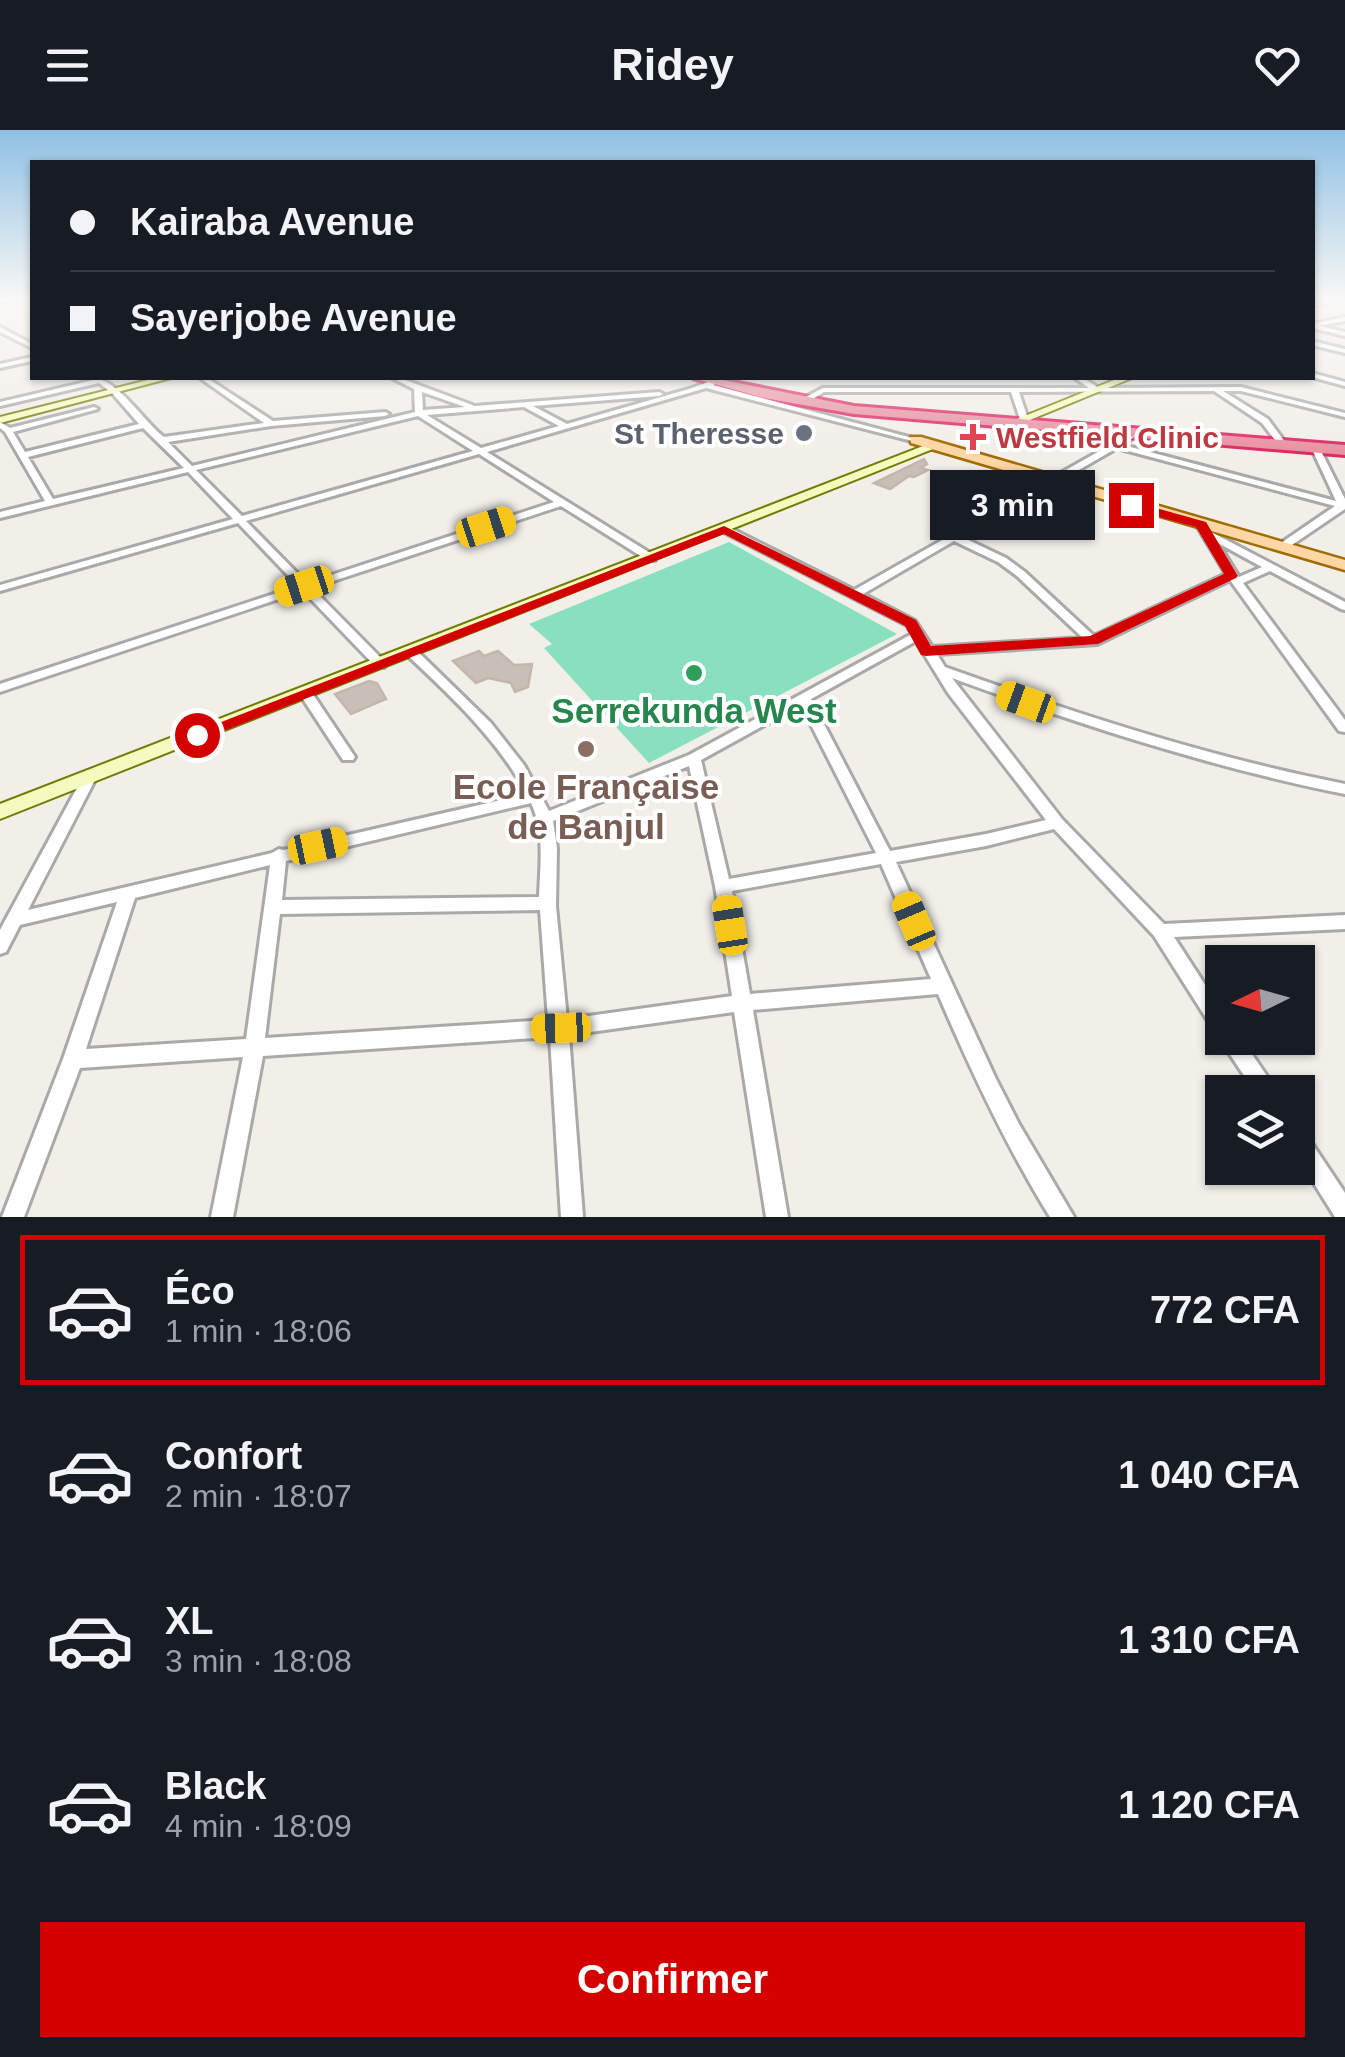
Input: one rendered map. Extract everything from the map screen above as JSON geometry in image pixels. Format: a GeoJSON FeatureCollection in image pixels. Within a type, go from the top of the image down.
{"type":"FeatureCollection","features":[{"type":"Feature","properties":{"kind":"highway"},"geometry":{"type":"LineString","coordinates":[[710,381],[813,394],[926,431],[1020,420],[1345,448]]}},
{"type":"Feature","properties":{"kind":"highway"},"geometry":{"type":"LineString","coordinates":[[710,381],[817,404],[894,414],[926,431],[969,421],[1345,448]]}},
{"type":"Feature","properties":{"kind":"main road"},"geometry":{"type":"LineString","coordinates":[[926,431],[952,453],[1204,529],[1345,565]]}},
{"type":"Feature","properties":{"kind":"street"},"geometry":{"type":"LineString","coordinates":[[0,366],[30,358]]}},
{"type":"Feature","properties":{"kind":"street"},"geometry":{"type":"LineString","coordinates":[[1315,376],[1345,384]]}},
{"type":"Feature","properties":{"kind":"street"},"geometry":{"type":"LineString","coordinates":[[0,404],[95,380]]}},
{"type":"Feature","properties":{"kind":"street"},"geometry":{"type":"LineString","coordinates":[[101,380],[116,390],[142,426],[162,440],[380,664]]}},
{"type":"Feature","properties":{"kind":"street"},"geometry":{"type":"LineString","coordinates":[[3,425],[158,380]]}},
{"type":"Feature","properties":{"kind":"street"},"geometry":{"type":"LineString","coordinates":[[206,380],[271,424]]}},
{"type":"Feature","properties":{"kind":"street"},"geometry":{"type":"LineString","coordinates":[[400,380],[478,409]]}},
{"type":"Feature","properties":{"kind":"street"},"geometry":{"type":"LineString","coordinates":[[813,394],[822,380]]}},
{"type":"Feature","properties":{"kind":"street"},"geometry":{"type":"LineString","coordinates":[[1011,380],[1018,390],[1020,420],[1122,380]]}},
{"type":"Feature","properties":{"kind":"street"},"geometry":{"type":"LineString","coordinates":[[1082,380],[1097,390]]}},
{"type":"Feature","properties":{"kind":"street"},"geometry":{"type":"LineString","coordinates":[[162,440],[271,424],[526,406],[710,381],[887,434],[926,431]]}},
{"type":"Feature","properties":{"kind":"street"},"geometry":{"type":"LineString","coordinates":[[0,588],[566,427],[710,381]]}},
{"type":"Feature","properties":{"kind":"street"},"geometry":{"type":"LineString","coordinates":[[418,388],[419,413]]}},
{"type":"Feature","properties":{"kind":"street"},"geometry":{"type":"LineString","coordinates":[[813,394],[1240,389],[1345,415]]}},
{"type":"Feature","properties":{"kind":"street"},"geometry":{"type":"LineString","coordinates":[[1216,390],[1265,422],[1281,442]]}},
{"type":"Feature","properties":{"kind":"street"},"geometry":{"type":"LineString","coordinates":[[526,406],[566,427]]}},
{"type":"Feature","properties":{"kind":"street"},"geometry":{"type":"LineString","coordinates":[[3,425],[94,409]]}},
{"type":"Feature","properties":{"kind":"street"},"geometry":{"type":"LineString","coordinates":[[0,515],[419,413],[651,558]]}},
{"type":"Feature","properties":{"kind":"street"},"geometry":{"type":"LineString","coordinates":[[3,425],[51,503]]}},
{"type":"Feature","properties":{"kind":"street"},"geometry":{"type":"LineString","coordinates":[[24,455],[142,426]]}},
{"type":"Feature","properties":{"kind":"street"},"geometry":{"type":"LineString","coordinates":[[0,812],[897,459],[926,431]]}},
{"type":"Feature","properties":{"kind":"street"},"geometry":{"type":"LineString","coordinates":[[855,594],[1052,483],[1132,432]]}},
{"type":"Feature","properties":{"kind":"street"},"geometry":{"type":"LineString","coordinates":[[1115,445],[1344,505]]}},
{"type":"Feature","properties":{"kind":"street"},"geometry":{"type":"LineString","coordinates":[[1316,448],[1344,505]]}},
{"type":"Feature","properties":{"kind":"street"},"geometry":{"type":"LineString","coordinates":[[0,688],[560,503]]}},
{"type":"Feature","properties":{"kind":"street"},"geometry":{"type":"LineString","coordinates":[[1282,548],[1344,505]]}},
{"type":"Feature","properties":{"kind":"street"},"geometry":{"type":"LineString","coordinates":[[1204,529],[1345,607]]}},
{"type":"Feature","properties":{"kind":"street"},"geometry":{"type":"LineString","coordinates":[[1204,529],[1345,729]]}},
{"type":"Feature","properties":{"kind":"street"},"geometry":{"type":"LineString","coordinates":[[724,530],[911,623],[926,651],[1057,823],[1160,931],[1205,1000]]}},
{"type":"Feature","properties":{"kind":"street"},"geometry":{"type":"LineString","coordinates":[[952,537],[1002,560],[1021,574],[1092,641]]}},
{"type":"Feature","properties":{"kind":"street"},"geometry":{"type":"LineString","coordinates":[[926,651],[1092,641],[1235,578],[1270,567]]}},
{"type":"Feature","properties":{"kind":"street"},"geometry":{"type":"LineString","coordinates":[[546,818],[694,758],[806,700],[918,635]]}},
{"type":"Feature","properties":{"kind":"street"},"geometry":{"type":"LineString","coordinates":[[410,651],[448,686],[505,751],[546,818],[548,902],[561,1028],[572,1217]]}},
{"type":"Feature","properties":{"kind":"street"},"geometry":{"type":"LineString","coordinates":[[941,670],[1055,712],[1257,772],[1345,789]]}},
{"type":"Feature","properties":{"kind":"street"},"geometry":{"type":"LineString","coordinates":[[305,693],[348,757]]}},
{"type":"Feature","properties":{"kind":"street"},"geometry":{"type":"LineString","coordinates":[[806,700],[886,856],[942,986],[1027,1164],[1063,1217]]}},
{"type":"Feature","properties":{"kind":"street"},"geometry":{"type":"LineString","coordinates":[[694,758],[723,886],[777,1217]]}},
{"type":"Feature","properties":{"kind":"street"},"geometry":{"type":"LineString","coordinates":[[0,947],[89,778]]}},
{"type":"Feature","properties":{"kind":"street"},"geometry":{"type":"LineString","coordinates":[[17,919],[534,798]]}},
{"type":"Feature","properties":{"kind":"street"},"geometry":{"type":"LineString","coordinates":[[723,886],[986,840],[1057,823]]}},
{"type":"Feature","properties":{"kind":"street"},"geometry":{"type":"LineString","coordinates":[[222,1217],[255,1046],[279,855]]}},
{"type":"Feature","properties":{"kind":"street"},"geometry":{"type":"LineString","coordinates":[[13,1217],[74,1058],[129,891]]}},
{"type":"Feature","properties":{"kind":"street"},"geometry":{"type":"LineString","coordinates":[[275,907],[548,902]]}},
{"type":"Feature","properties":{"kind":"street"},"geometry":{"type":"LineString","coordinates":[[1160,931],[1345,922]]}},
{"type":"Feature","properties":{"kind":"street"},"geometry":{"type":"LineString","coordinates":[[74,1058],[561,1028],[743,1003],[942,986]]}},
{"type":"Feature","properties":{"kind":"street"},"geometry":{"type":"LineString","coordinates":[[1315,1166],[1345,1213]]}},
{"type":"Feature","properties":{"kind":"green space","name":"Serrekunda West"},"geometry":{"type":"Polygon","coordinates":[[[729,542],[897,634],[649,763],[544,648],[552,644],[529,624],[729,542]]]}},
{"type":"Feature","properties":{"kind":"building"},"geometry":{"type":"Polygon","coordinates":[[[924,459],[927,464],[921,468],[928,470],[909,476],[890,489],[874,483],[924,459]]]}},
{"type":"Feature","properties":{"kind":"building"},"geometry":{"type":"Polygon","coordinates":[[[479,651],[484,656],[498,651],[514,665],[532,664],[528,687],[515,692],[511,683],[488,678],[476,683],[453,661],[479,651]]]}},
{"type":"Feature","properties":{"kind":"building"},"geometry":{"type":"Polygon","coordinates":[[[369,681],[377,683],[386,699],[351,714],[335,694],[369,681]]]}},
{"type":"Feature","properties":{"kind":"place","name":"St Theresse"},"geometry":{"type":"Point","coordinates":[804,433]}},
{"type":"Feature","properties":{"kind":"place","name":"Westfield Clinic"},"geometry":{"type":"Point","coordinates":[973,437]}},
{"type":"Feature","properties":{"kind":"place","name":"Serrekunda West"},"geometry":{"type":"Point","coordinates":[694,673]}},
{"type":"Feature","properties":{"kind":"place","name":"Ecole Française de Banjul"},"geometry":{"type":"Point","coordinates":[586,749]}},
{"type":"Feature","properties":{"kind":"route"},"geometry":{"type":"LineString","coordinates":[[197,735],[724,530],[911,623],[926,651],[1092,641],[1232,576],[1201,524],[1131,505]]}}]}
